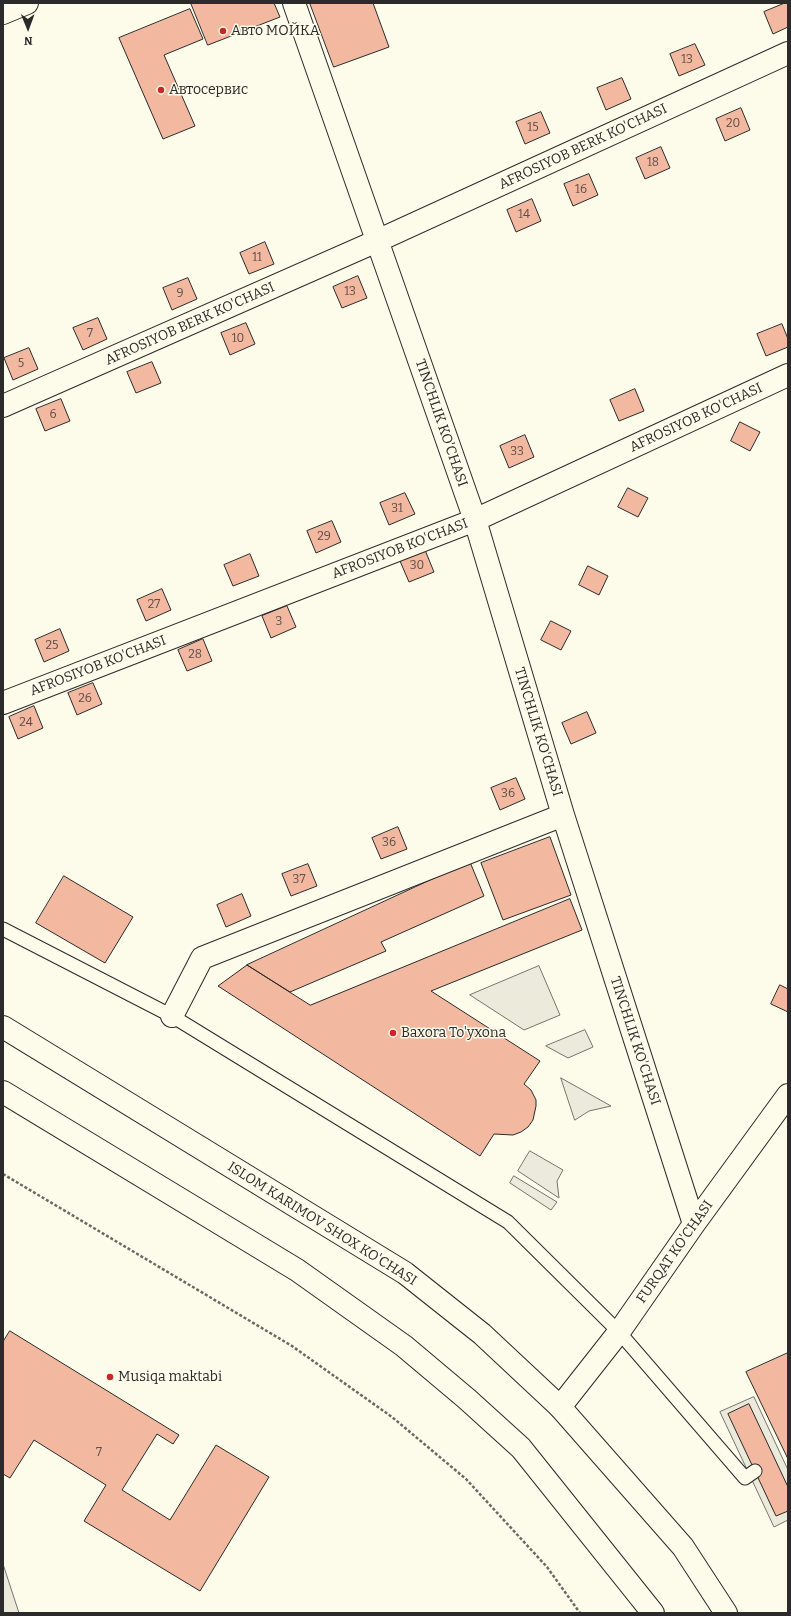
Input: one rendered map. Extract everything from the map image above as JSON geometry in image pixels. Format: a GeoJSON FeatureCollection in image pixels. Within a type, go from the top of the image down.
{"type":"FeatureCollection","features":[{"type":"Feature","properties":{"kind":"street"},"geometry":{"type":"LineString","coordinates":[[3,13],[27,3]]}},
{"type":"Feature","properties":{"kind":"street"},"geometry":{"type":"LineString","coordinates":[[294,3],[377,241]]}},
{"type":"Feature","properties":{"kind":"street","name":"AFROSIYOB BERK KO'CHASI"},"geometry":{"type":"LineString","coordinates":[[3,406],[377,241],[788,53]]}},
{"type":"Feature","properties":{"kind":"street","name":"TINCHLIK KO'CHASI"},"geometry":{"type":"LineString","coordinates":[[377,241],[475,520],[563,815],[694,1224]]}},
{"type":"Feature","properties":{"kind":"street","name":"AFROSIYOB KO'CHASI"},"geometry":{"type":"LineString","coordinates":[[3,703],[475,520],[788,375]]}},
{"type":"Feature","properties":{"kind":"street"},"geometry":{"type":"LineString","coordinates":[[172,1016],[202,958],[563,815]]}},
{"type":"Feature","properties":{"kind":"street","name":"ISLOM KARIMOV SHOX KO'CHASI"},"geometry":{"type":"LineString","coordinates":[[3,1027],[405,1273],[482,1334],[560,1407],[683,1547],[726,1613]]}},
{"type":"Feature","properties":{"kind":"street"},"geometry":{"type":"LineString","coordinates":[[3,1092],[297,1270],[404,1346],[467,1399],[521,1448],[653,1613]]}},
{"type":"Feature","properties":{"kind":"street","name":"FURQAT KO'CHASI"},"geometry":{"type":"LineString","coordinates":[[560,1407],[619,1332],[694,1224],[788,1095]]}},
{"type":"Feature","properties":{"kind":"lane"},"geometry":{"type":"LineString","coordinates":[[3,930],[172,1016],[508,1222],[619,1332],[745,1478],[755,1471]]}},
{"type":"Feature","properties":{"kind":"path"},"geometry":{"type":"LineString","coordinates":[[3,1174],[292,1346],[392,1417],[466,1479],[547,1567],[580,1613]]}},
{"type":"Feature","properties":{"kind":"shaded area"},"geometry":{"type":"Polygon","coordinates":[[[539,966],[560,1015],[524,1030],[470,995],[539,966]]]}},
{"type":"Feature","properties":{"kind":"shaded area"},"geometry":{"type":"Polygon","coordinates":[[[585,1030],[593,1047],[568,1058],[546,1046],[585,1030]]]}},
{"type":"Feature","properties":{"kind":"shaded area"},"geometry":{"type":"Polygon","coordinates":[[[561,1078],[611,1106],[589,1111],[575,1120],[561,1078]]]}},
{"type":"Feature","properties":{"kind":"shaded area"},"geometry":{"type":"Polygon","coordinates":[[[530,1151],[563,1170],[557,1181],[559,1198],[518,1171],[530,1151]]]}},
{"type":"Feature","properties":{"kind":"shaded area"},"geometry":{"type":"Polygon","coordinates":[[[514,1176],[557,1202],[551,1210],[510,1183],[514,1176]]]}},
{"type":"Feature","properties":{"kind":"shaded area"},"geometry":{"type":"Polygon","coordinates":[[[754,1397],[788,1470],[788,1520],[774,1527],[720,1412],[754,1397]]]}},
{"type":"Feature","properties":{"kind":"shaded area"},"geometry":{"type":"Polygon","coordinates":[[[3,1564],[19,1613],[3,1613],[3,1564]]]}},
{"type":"Feature","properties":{"kind":"building","name":"Авто МОЙКА"},"geometry":{"type":"Polygon","coordinates":[[[191,3],[274,3],[280,17],[208,45],[191,3]]]}},
{"type":"Feature","properties":{"kind":"building"},"geometry":{"type":"Polygon","coordinates":[[[310,3],[373,3],[389,47],[334,67],[310,3]]]}},
{"type":"Feature","properties":{"kind":"building"},"geometry":{"type":"Polygon","coordinates":[[[788,3],[788,27],[773,34],[764,12],[788,3]]]}},
{"type":"Feature","properties":{"kind":"building","name":"Автосервис"},"geometry":{"type":"Polygon","coordinates":[[[190,9],[203,39],[164,55],[195,126],[163,139],[119,38],[190,9]]]}},
{"type":"Feature","properties":{"kind":"building"},"geometry":{"type":"Polygon","coordinates":[[[695,44],[705,65],[679,76],[670,54],[695,44]]]}},
{"type":"Feature","properties":{"kind":"building"},"geometry":{"type":"Polygon","coordinates":[[[622,78],[631,99],[606,110],[597,88],[622,78]]]}},
{"type":"Feature","properties":{"kind":"building"},"geometry":{"type":"Polygon","coordinates":[[[741,108],[750,130],[725,141],[716,119],[741,108]]]}},
{"type":"Feature","properties":{"kind":"building"},"geometry":{"type":"Polygon","coordinates":[[[541,112],[550,133],[525,144],[516,122],[541,112]]]}},
{"type":"Feature","properties":{"kind":"building"},"geometry":{"type":"Polygon","coordinates":[[[661,147],[670,168],[645,179],[636,158],[661,147]]]}},
{"type":"Feature","properties":{"kind":"building"},"geometry":{"type":"Polygon","coordinates":[[[589,174],[598,195],[573,206],[564,184],[589,174]]]}},
{"type":"Feature","properties":{"kind":"building"},"geometry":{"type":"Polygon","coordinates":[[[532,199],[541,221],[516,232],[507,210],[532,199]]]}},
{"type":"Feature","properties":{"kind":"building"},"geometry":{"type":"Polygon","coordinates":[[[265,242],[274,264],[249,274],[240,253],[265,242]]]}},
{"type":"Feature","properties":{"kind":"building"},"geometry":{"type":"Polygon","coordinates":[[[358,276],[367,298],[342,308],[333,287],[358,276]]]}},
{"type":"Feature","properties":{"kind":"building"},"geometry":{"type":"Polygon","coordinates":[[[188,278],[197,299],[172,310],[163,288],[188,278]]]}},
{"type":"Feature","properties":{"kind":"building"},"geometry":{"type":"Polygon","coordinates":[[[98,318],[107,339],[83,350],[73,328],[98,318]]]}},
{"type":"Feature","properties":{"kind":"building"},"geometry":{"type":"Polygon","coordinates":[[[246,323],[255,344],[230,355],[221,333],[246,323]]]}},
{"type":"Feature","properties":{"kind":"building"},"geometry":{"type":"Polygon","coordinates":[[[782,324],[788,339],[788,347],[766,356],[757,334],[782,324]]]}},
{"type":"Feature","properties":{"kind":"building"},"geometry":{"type":"Polygon","coordinates":[[[29,348],[38,369],[13,380],[4,358],[29,348]]]}},
{"type":"Feature","properties":{"kind":"building"},"geometry":{"type":"Polygon","coordinates":[[[152,362],[161,383],[136,393],[127,372],[152,362]]]}},
{"type":"Feature","properties":{"kind":"building"},"geometry":{"type":"Polygon","coordinates":[[[635,389],[644,411],[619,421],[610,400],[635,389]]]}},
{"type":"Feature","properties":{"kind":"building"},"geometry":{"type":"Polygon","coordinates":[[[61,399],[70,421],[45,431],[36,409],[61,399]]]}},
{"type":"Feature","properties":{"kind":"building"},"geometry":{"type":"Polygon","coordinates":[[[740,422],[760,432],[750,451],[731,441],[740,422]]]}},
{"type":"Feature","properties":{"kind":"building"},"geometry":{"type":"Polygon","coordinates":[[[525,435],[534,457],[509,468],[500,446],[525,435]]]}},
{"type":"Feature","properties":{"kind":"building"},"geometry":{"type":"Polygon","coordinates":[[[628,488],[648,498],[638,517],[618,507],[628,488]]]}},
{"type":"Feature","properties":{"kind":"building"},"geometry":{"type":"Polygon","coordinates":[[[405,493],[415,514],[389,525],[380,503],[405,493]]]}},
{"type":"Feature","properties":{"kind":"building"},"geometry":{"type":"Polygon","coordinates":[[[332,521],[341,542],[316,553],[307,531],[332,521]]]}},
{"type":"Feature","properties":{"kind":"building"},"geometry":{"type":"Polygon","coordinates":[[[425,550],[434,572],[409,582],[400,561],[425,550]]]}},
{"type":"Feature","properties":{"kind":"building"},"geometry":{"type":"Polygon","coordinates":[[[250,554],[259,576],[233,586],[224,565],[250,554]]]}},
{"type":"Feature","properties":{"kind":"building"},"geometry":{"type":"Polygon","coordinates":[[[588,566],[608,576],[599,595],[579,585],[588,566]]]}},
{"type":"Feature","properties":{"kind":"building"},"geometry":{"type":"Polygon","coordinates":[[[162,589],[171,610],[146,621],[137,600],[162,589]]]}},
{"type":"Feature","properties":{"kind":"building"},"geometry":{"type":"Polygon","coordinates":[[[287,606],[296,627],[271,638],[262,616],[287,606]]]}},
{"type":"Feature","properties":{"kind":"building"},"geometry":{"type":"Polygon","coordinates":[[[551,621],[571,631],[561,650],[541,640],[551,621]]]}},
{"type":"Feature","properties":{"kind":"building"},"geometry":{"type":"Polygon","coordinates":[[[60,629],[69,651],[44,662],[35,640],[60,629]]]}},
{"type":"Feature","properties":{"kind":"building"},"geometry":{"type":"Polygon","coordinates":[[[203,639],[212,661],[187,671],[178,650],[203,639]]]}},
{"type":"Feature","properties":{"kind":"building"},"geometry":{"type":"Polygon","coordinates":[[[93,683],[102,704],[77,715],[68,693],[93,683]]]}},
{"type":"Feature","properties":{"kind":"building"},"geometry":{"type":"Polygon","coordinates":[[[34,706],[43,728],[18,739],[9,717],[34,706]]]}},
{"type":"Feature","properties":{"kind":"building"},"geometry":{"type":"Polygon","coordinates":[[[587,712],[596,733],[571,744],[562,723],[587,712]]]}},
{"type":"Feature","properties":{"kind":"building"},"geometry":{"type":"Polygon","coordinates":[[[516,778],[525,799],[500,810],[491,788],[516,778]]]}},
{"type":"Feature","properties":{"kind":"building"},"geometry":{"type":"Polygon","coordinates":[[[398,827],[407,849],[381,859],[372,838],[398,827]]]}},
{"type":"Feature","properties":{"kind":"building"},"geometry":{"type":"Polygon","coordinates":[[[550,837],[571,895],[503,920],[481,863],[550,837]]]}},
{"type":"Feature","properties":{"kind":"building"},"geometry":{"type":"Polygon","coordinates":[[[470,862],[484,896],[381,942],[386,951],[290,992],[247,965],[470,862]]]}},
{"type":"Feature","properties":{"kind":"building"},"geometry":{"type":"Polygon","coordinates":[[[308,864],[317,886],[291,896],[282,874],[308,864]]]}},
{"type":"Feature","properties":{"kind":"building"},"geometry":{"type":"Polygon","coordinates":[[[64,876],[133,917],[105,963],[36,923],[64,876]]]}},
{"type":"Feature","properties":{"kind":"building"},"geometry":{"type":"Polygon","coordinates":[[[242,894],[251,916],[226,927],[217,905],[242,894]]]}},
{"type":"Feature","properties":{"kind":"building","name":"Baxora To'yxona"},"geometry":{"type":"Polygon","coordinates":[[[570,899],[582,930],[431,991],[540,1061],[524,1084],[531,1090],[536,1100],[533,1120],[528,1127],[513,1135],[494,1134],[480,1156],[218,986],[247,965],[310,1005],[570,899]]]}},
{"type":"Feature","properties":{"kind":"building"},"geometry":{"type":"Polygon","coordinates":[[[780,985],[788,989],[788,1012],[771,1004],[780,985]]]}},
{"type":"Feature","properties":{"kind":"building"},"geometry":{"type":"Polygon","coordinates":[[[10,1331],[179,1435],[173,1444],[157,1434],[122,1490],[170,1520],[216,1445],[269,1477],[200,1591],[84,1521],[106,1485],[34,1440],[10,1478],[3,1474],[3,1342],[10,1331]]]}},
{"type":"Feature","properties":{"kind":"building"},"geometry":{"type":"Polygon","coordinates":[[[788,1353],[788,1459],[746,1372],[788,1353]]]}},
{"type":"Feature","properties":{"kind":"building"},"geometry":{"type":"Polygon","coordinates":[[[749,1404],[788,1487],[788,1511],[776,1516],[728,1414],[749,1404]]]}},
{"type":"Feature","properties":{"kind":"place","name":"Авто МОЙКА"},"geometry":{"type":"Point","coordinates":[223,31]}},
{"type":"Feature","properties":{"kind":"place","name":"Автосервис"},"geometry":{"type":"Point","coordinates":[161,90]}},
{"type":"Feature","properties":{"kind":"place","name":"Baxora To'yxona"},"geometry":{"type":"Point","coordinates":[393,1033]}},
{"type":"Feature","properties":{"kind":"place","name":"Musiqa maktabi"},"geometry":{"type":"Point","coordinates":[110,1377]}}]}
